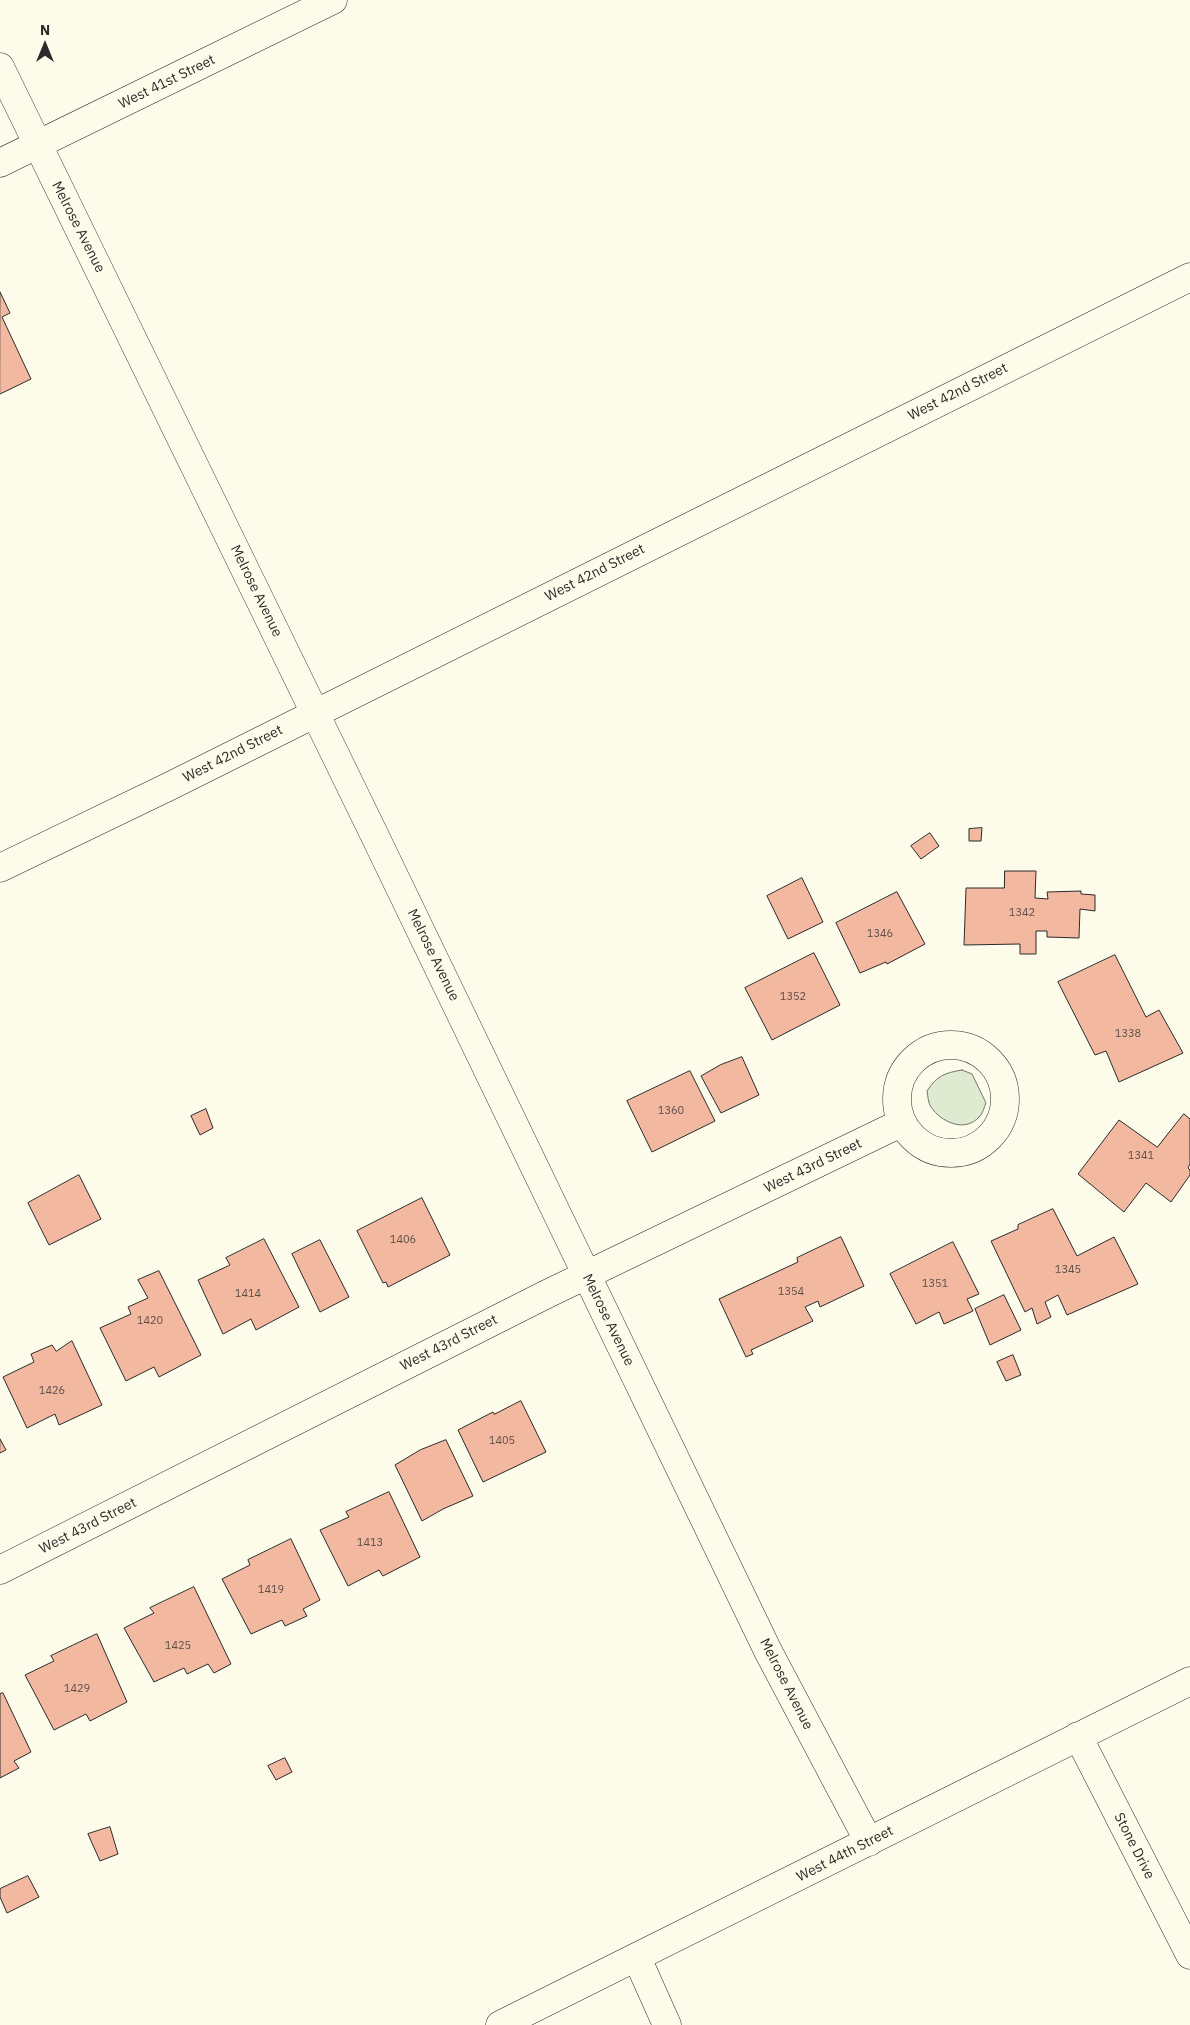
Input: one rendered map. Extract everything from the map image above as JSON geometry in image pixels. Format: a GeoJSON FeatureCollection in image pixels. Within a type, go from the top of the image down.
{"type":"FeatureCollection","features":[{"type":"Feature","properties":{"kind":"street","name":"West 41st Street"},"geometry":{"type":"LineString","coordinates":[[0,163],[333,0]]}},
{"type":"Feature","properties":{"kind":"street","name":"Melrose Avenue"},"geometry":{"type":"LineString","coordinates":[[0,67],[381,848],[768,1651],[869,1842]]}},
{"type":"Feature","properties":{"kind":"street","name":"West 42nd Street"},"geometry":{"type":"LineString","coordinates":[[0,868],[314,714],[1190,277]]}},
{"type":"Feature","properties":{"kind":"street","name":"West 43rd Street"},"geometry":{"type":"LineString","coordinates":[[0,1570],[538,1299],[901,1123]]}},
{"type":"Feature","properties":{"kind":"street","name":"West 44th Street"},"geometry":{"type":"LineString","coordinates":[[500,2025],[1190,1681]]}},
{"type":"Feature","properties":{"kind":"street","name":"Stone Drive"},"geometry":{"type":"LineString","coordinates":[[1078,1736],[1190,1955]]}},
{"type":"Feature","properties":{"kind":"street"},"geometry":{"type":"LineString","coordinates":[[636,1958],[667,2025]]}},
{"type":"Feature","properties":{"kind":"green space"},"geometry":{"type":"Polygon","coordinates":[[[962,1070],[972,1074],[986,1103],[979,1117],[973,1122],[960,1125],[947,1121],[935,1112],[929,1104],[927,1091],[942,1076],[950,1072],[962,1070]]]}},
{"type":"Feature","properties":{"kind":"building"},"geometry":{"type":"Polygon","coordinates":[[[0,292],[10,313],[2,317],[31,379],[0,394],[0,292]]]}},
{"type":"Feature","properties":{"kind":"building"},"geometry":{"type":"Polygon","coordinates":[[[982,828],[981,841],[969,841],[969,829],[982,828]]]}},
{"type":"Feature","properties":{"kind":"building"},"geometry":{"type":"Polygon","coordinates":[[[930,833],[939,846],[921,859],[911,846],[930,833]]]}},
{"type":"Feature","properties":{"kind":"building"},"geometry":{"type":"Polygon","coordinates":[[[1005,871],[1036,871],[1035,898],[1048,899],[1047,892],[1081,891],[1081,894],[1095,895],[1095,911],[1080,909],[1079,938],[1047,937],[1047,931],[1036,931],[1036,954],[1020,954],[1020,944],[964,945],[966,888],[1004,888],[1005,871]]]}},
{"type":"Feature","properties":{"kind":"building"},"geometry":{"type":"Polygon","coordinates":[[[802,878],[823,922],[788,939],[767,896],[802,878]]]}},
{"type":"Feature","properties":{"kind":"building"},"geometry":{"type":"Polygon","coordinates":[[[897,892],[925,944],[887,964],[886,962],[860,973],[836,923],[897,892]]]}},
{"type":"Feature","properties":{"kind":"building"},"geometry":{"type":"Polygon","coordinates":[[[814,953],[840,1005],[772,1040],[745,988],[814,953]]]}},
{"type":"Feature","properties":{"kind":"building"},"geometry":{"type":"Polygon","coordinates":[[[1115,955],[1146,1017],[1159,1010],[1183,1053],[1119,1082],[1106,1051],[1095,1055],[1058,982],[1115,955]]]}},
{"type":"Feature","properties":{"kind":"building"},"geometry":{"type":"Polygon","coordinates":[[[742,1057],[759,1095],[721,1113],[701,1076],[720,1065],[742,1057]]]}},
{"type":"Feature","properties":{"kind":"building"},"geometry":{"type":"Polygon","coordinates":[[[690,1071],[715,1121],[652,1152],[627,1101],[690,1071]]]}},
{"type":"Feature","properties":{"kind":"building"},"geometry":{"type":"Polygon","coordinates":[[[206,1109],[213,1128],[200,1135],[191,1116],[206,1109]]]}},
{"type":"Feature","properties":{"kind":"building"},"geometry":{"type":"Polygon","coordinates":[[[1184,1114],[1190,1119],[1190,1164],[1188,1168],[1190,1175],[1171,1202],[1146,1183],[1124,1212],[1078,1174],[1119,1120],[1157,1147],[1184,1114]]]}},
{"type":"Feature","properties":{"kind":"building"},"geometry":{"type":"Polygon","coordinates":[[[79,1175],[101,1219],[49,1245],[28,1203],[79,1175]]]}},
{"type":"Feature","properties":{"kind":"building"},"geometry":{"type":"Polygon","coordinates":[[[422,1198],[450,1255],[388,1287],[386,1282],[383,1283],[357,1231],[422,1198]]]}},
{"type":"Feature","properties":{"kind":"building"},"geometry":{"type":"Polygon","coordinates":[[[1053,1209],[1077,1256],[1114,1237],[1138,1284],[1067,1315],[1058,1295],[1045,1302],[1051,1317],[1037,1324],[1032,1308],[1025,1312],[991,1241],[1018,1229],[1018,1225],[1053,1209]]]}},
{"type":"Feature","properties":{"kind":"building"},"geometry":{"type":"Polygon","coordinates":[[[841,1237],[864,1286],[820,1307],[818,1301],[805,1307],[813,1321],[751,1350],[753,1354],[746,1357],[719,1299],[798,1262],[797,1258],[841,1237]]]}},
{"type":"Feature","properties":{"kind":"building"},"geometry":{"type":"Polygon","coordinates":[[[264,1239],[299,1307],[256,1330],[251,1319],[223,1334],[198,1280],[230,1265],[226,1258],[264,1239]]]}},
{"type":"Feature","properties":{"kind":"building"},"geometry":{"type":"Polygon","coordinates":[[[320,1240],[349,1297],[320,1312],[292,1254],[320,1240]]]}},
{"type":"Feature","properties":{"kind":"building"},"geometry":{"type":"Polygon","coordinates":[[[953,1242],[979,1294],[967,1299],[973,1311],[944,1324],[939,1312],[916,1324],[890,1274],[953,1242]]]}},
{"type":"Feature","properties":{"kind":"building"},"geometry":{"type":"Polygon","coordinates":[[[159,1271],[201,1355],[159,1377],[154,1367],[126,1381],[100,1328],[131,1314],[128,1307],[148,1298],[138,1280],[159,1271]]]}},
{"type":"Feature","properties":{"kind":"building"},"geometry":{"type":"Polygon","coordinates":[[[1004,1295],[1021,1330],[990,1345],[975,1309],[1004,1295]]]}},
{"type":"Feature","properties":{"kind":"building"},"geometry":{"type":"Polygon","coordinates":[[[72,1341],[102,1405],[59,1425],[55,1414],[27,1428],[3,1377],[34,1362],[31,1354],[52,1345],[56,1351],[72,1341]]]}},
{"type":"Feature","properties":{"kind":"building"},"geometry":{"type":"Polygon","coordinates":[[[1013,1355],[1021,1375],[1006,1381],[997,1362],[1013,1355]]]}},
{"type":"Feature","properties":{"kind":"building"},"geometry":{"type":"Polygon","coordinates":[[[521,1401],[546,1452],[483,1482],[458,1430],[493,1412],[494,1414],[521,1401]]]}},
{"type":"Feature","properties":{"kind":"building"},"geometry":{"type":"Polygon","coordinates":[[[0,1439],[6,1450],[0,1453],[0,1439]]]}},
{"type":"Feature","properties":{"kind":"building"},"geometry":{"type":"Polygon","coordinates":[[[446,1440],[473,1496],[443,1509],[422,1521],[395,1465],[420,1450],[446,1440]]]}},
{"type":"Feature","properties":{"kind":"building"},"geometry":{"type":"Polygon","coordinates":[[[389,1492],[420,1557],[383,1576],[379,1570],[348,1586],[320,1530],[349,1517],[346,1512],[389,1492]]]}},
{"type":"Feature","properties":{"kind":"building"},"geometry":{"type":"Polygon","coordinates":[[[291,1539],[320,1600],[303,1609],[307,1616],[285,1626],[282,1620],[251,1634],[222,1579],[250,1565],[248,1560],[291,1539]]]}},
{"type":"Feature","properties":{"kind":"building"},"geometry":{"type":"Polygon","coordinates":[[[194,1587],[231,1664],[214,1673],[208,1664],[187,1674],[184,1668],[154,1682],[124,1628],[154,1613],[150,1608],[194,1587]]]}},
{"type":"Feature","properties":{"kind":"building"},"geometry":{"type":"Polygon","coordinates":[[[97,1634],[127,1702],[90,1721],[86,1714],[54,1730],[25,1675],[54,1661],[51,1656],[97,1634]]]}},
{"type":"Feature","properties":{"kind":"building"},"geometry":{"type":"Polygon","coordinates":[[[3,1693],[31,1752],[14,1761],[19,1768],[0,1778],[0,1694],[3,1693]]]}},
{"type":"Feature","properties":{"kind":"building"},"geometry":{"type":"Polygon","coordinates":[[[285,1758],[292,1772],[276,1780],[268,1766],[285,1758]]]}},
{"type":"Feature","properties":{"kind":"building"},"geometry":{"type":"Polygon","coordinates":[[[110,1827],[118,1854],[100,1861],[88,1834],[110,1827]]]}},
{"type":"Feature","properties":{"kind":"building"},"geometry":{"type":"Polygon","coordinates":[[[28,1876],[39,1897],[7,1913],[0,1897],[0,1889],[28,1876]]]}}]}
